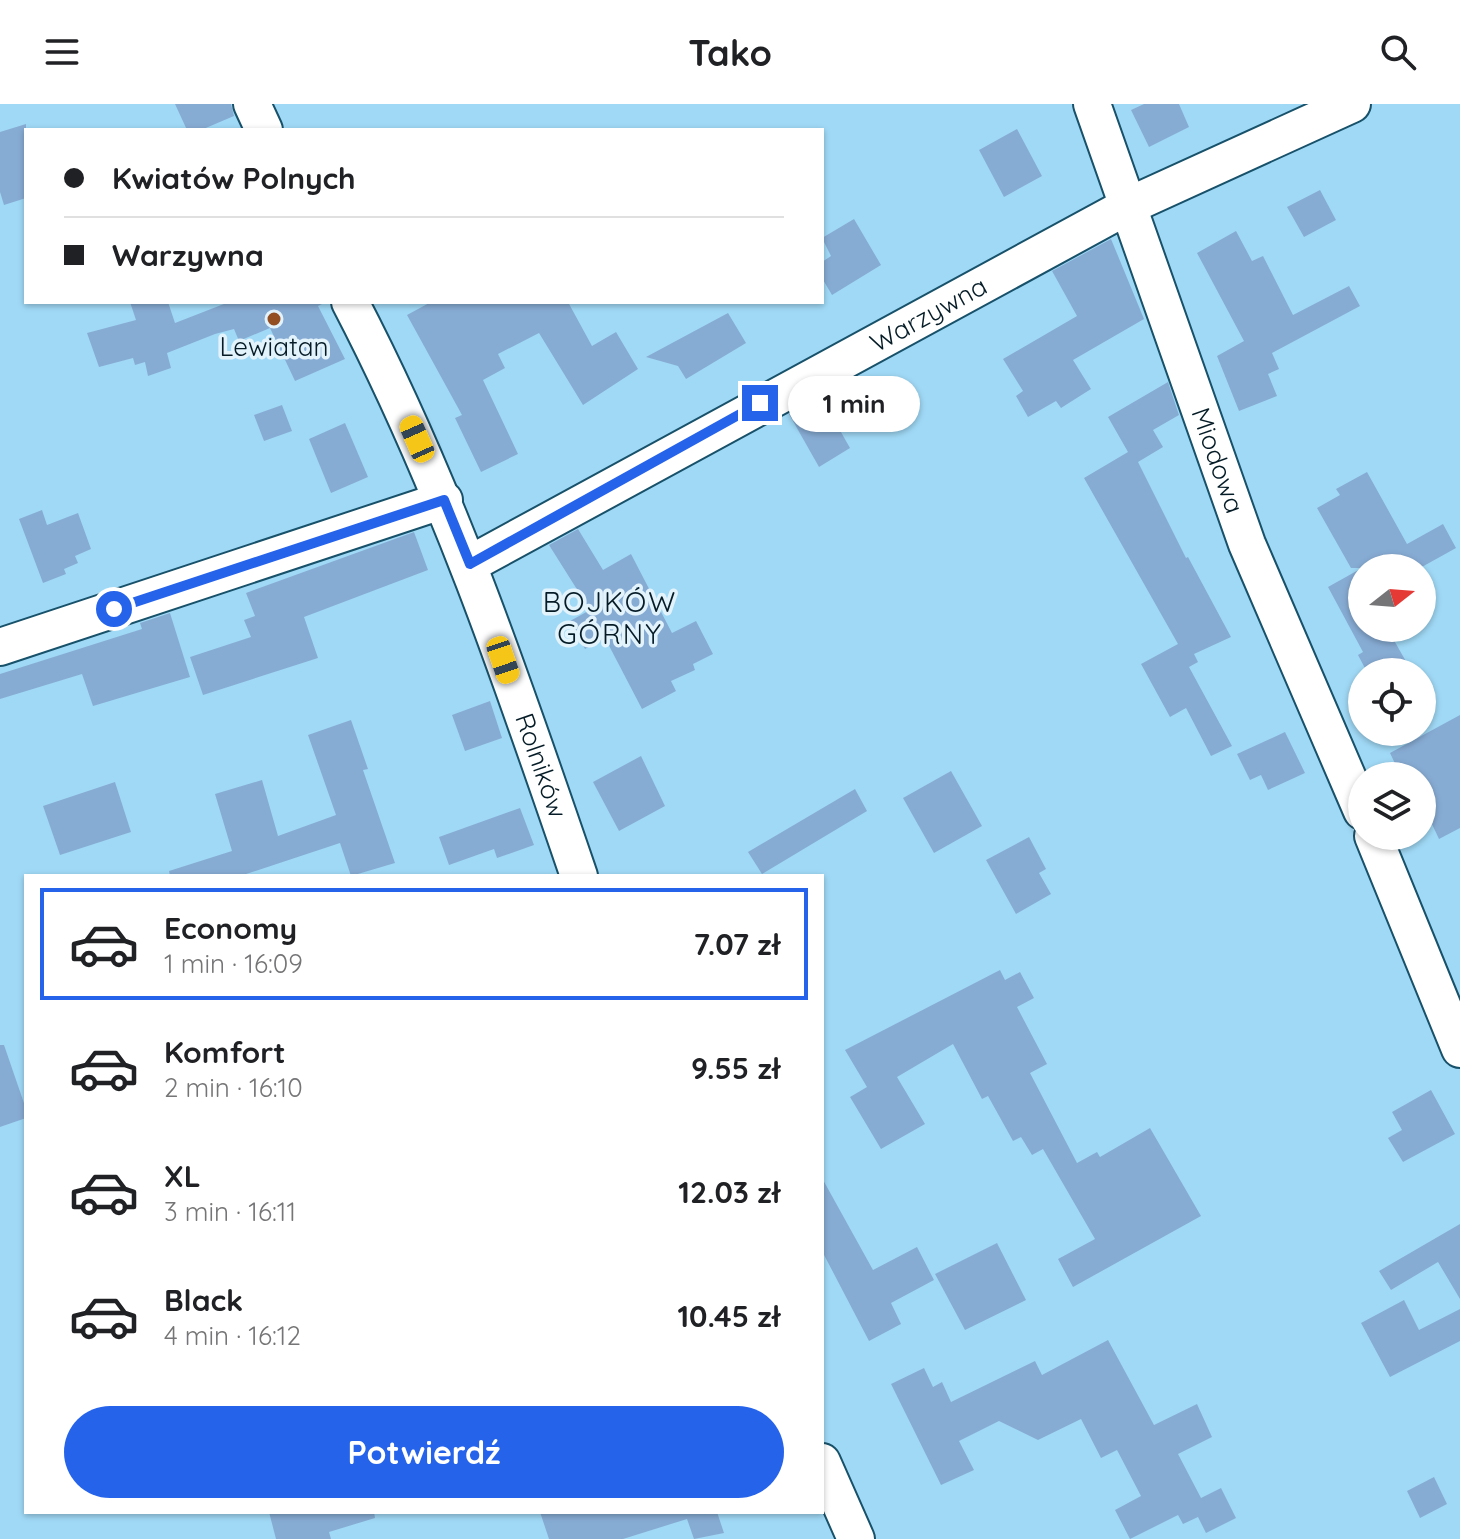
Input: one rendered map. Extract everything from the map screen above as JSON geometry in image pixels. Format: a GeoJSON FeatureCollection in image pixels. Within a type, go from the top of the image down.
{"type":"FeatureCollection","features":[{"type":"Feature","properties":{"kind":"street"},"geometry":{"type":"LineString","coordinates":[[252,104],[263,128]]}},
{"type":"Feature","properties":{"kind":"street","name":"Miodowa"},"geometry":{"type":"LineString","coordinates":[[1092,104],[1247,544],[1348,778]]}},
{"type":"Feature","properties":{"kind":"street","name":"Warzywna"},"geometry":{"type":"LineString","coordinates":[[470,564],[1126,207],[1352,104]]}},
{"type":"Feature","properties":{"kind":"street","name":"Rolników"},"geometry":{"type":"LineString","coordinates":[[351,304],[444,500],[470,564],[578,874]]}},
{"type":"Feature","properties":{"kind":"street"},"geometry":{"type":"LineString","coordinates":[[0,647],[444,500]]}},
{"type":"Feature","properties":{"kind":"street"},"geometry":{"type":"LineString","coordinates":[[1379,850],[1460,1049]]}},
{"type":"Feature","properties":{"kind":"street"},"geometry":{"type":"LineString","coordinates":[[824,1467],[856,1539]]}},
{"type":"Feature","properties":{"kind":"building"},"geometry":{"type":"Polygon","coordinates":[[[175,104],[231,104],[234,116],[206,128],[186,128],[175,104]]]}},
{"type":"Feature","properties":{"kind":"building"},"geometry":{"type":"Polygon","coordinates":[[[1144,104],[1179,104],[1189,127],[1149,147],[1131,110],[1144,104]]]}},
{"type":"Feature","properties":{"kind":"building"},"geometry":{"type":"Polygon","coordinates":[[[26,124],[24,199],[4,205],[0,192],[0,132],[26,124]]]}},
{"type":"Feature","properties":{"kind":"building"},"geometry":{"type":"Polygon","coordinates":[[[1017,129],[1042,176],[1004,197],[979,150],[1017,129]]]}},
{"type":"Feature","properties":{"kind":"building"},"geometry":{"type":"Polygon","coordinates":[[[1320,190],[1336,220],[1304,237],[1287,207],[1320,190]]]}},
{"type":"Feature","properties":{"kind":"building"},"geometry":{"type":"Polygon","coordinates":[[[854,219],[881,265],[832,295],[824,281],[824,261],[831,256],[824,237],[854,219]]]}},
{"type":"Feature","properties":{"kind":"building"},"geometry":{"type":"Polygon","coordinates":[[[1236,231],[1252,261],[1263,256],[1293,315],[1349,286],[1360,306],[1272,353],[1279,369],[1268,374],[1277,396],[1239,411],[1217,356],[1244,341],[1197,253],[1236,231]]]}},
{"type":"Feature","properties":{"kind":"building"},"geometry":{"type":"Polygon","coordinates":[[[1111,239],[1144,319],[1073,360],[1091,389],[1061,408],[1056,401],[1028,417],[1016,396],[1023,391],[1003,359],[1077,316],[1052,271],[1111,239]]]}},
{"type":"Feature","properties":{"kind":"building"},"geometry":{"type":"Polygon","coordinates":[[[131,304],[169,304],[175,323],[224,304],[322,304],[318,306],[345,359],[295,381],[270,328],[239,341],[234,329],[167,353],[171,368],[148,376],[145,362],[135,365],[133,358],[99,367],[87,333],[136,320],[131,304]]]}},
{"type":"Feature","properties":{"kind":"building"},"geometry":{"type":"Polygon","coordinates":[[[427,304],[569,304],[592,346],[616,332],[638,369],[583,405],[539,333],[498,354],[505,368],[483,380],[518,454],[481,472],[455,418],[462,415],[407,315],[427,304]]]}},
{"type":"Feature","properties":{"kind":"building"},"geometry":{"type":"Polygon","coordinates":[[[728,313],[746,343],[686,379],[678,366],[646,357],[728,313]]]}},
{"type":"Feature","properties":{"kind":"building"},"geometry":{"type":"Polygon","coordinates":[[[1168,382],[1179,415],[1153,430],[1163,447],[1138,462],[1186,558],[1231,637],[1194,654],[1198,662],[1189,667],[1232,746],[1211,756],[1186,708],[1170,717],[1141,664],[1178,644],[1084,478],[1128,452],[1108,417],[1168,382]]]}},
{"type":"Feature","properties":{"kind":"building"},"geometry":{"type":"Polygon","coordinates":[[[821,397],[850,448],[819,467],[789,414],[821,397]]]}},
{"type":"Feature","properties":{"kind":"building"},"geometry":{"type":"Polygon","coordinates":[[[282,405],[292,431],[264,441],[254,415],[282,405]]]}},
{"type":"Feature","properties":{"kind":"building"},"geometry":{"type":"Polygon","coordinates":[[[345,423],[368,477],[331,493],[309,439],[345,423]]]}},
{"type":"Feature","properties":{"kind":"building"},"geometry":{"type":"Polygon","coordinates":[[[1367,472],[1407,544],[1443,524],[1456,548],[1436,559],[1436,554],[1348,554],[1348,563],[1317,508],[1340,495],[1336,489],[1367,472]]]}},
{"type":"Feature","properties":{"kind":"building"},"geometry":{"type":"Polygon","coordinates":[[[42,510],[47,525],[78,513],[91,549],[75,556],[78,563],[64,569],[66,574],[43,583],[19,519],[42,510]]]}},
{"type":"Feature","properties":{"kind":"building"},"geometry":{"type":"Polygon","coordinates":[[[578,529],[603,570],[631,554],[672,633],[696,621],[713,654],[693,664],[695,670],[671,681],[676,691],[642,709],[605,638],[585,649],[570,621],[590,610],[549,545],[578,529]]]}},
{"type":"Feature","properties":{"kind":"building"},"geometry":{"type":"Polygon","coordinates":[[[414,532],[428,570],[304,617],[318,658],[203,695],[190,657],[251,637],[244,620],[255,616],[246,593],[414,532]]]}},
{"type":"Feature","properties":{"kind":"building"},"geometry":{"type":"Polygon","coordinates":[[[1348,576],[1348,624],[1328,587],[1348,576]]]}},
{"type":"Feature","properties":{"kind":"building"},"geometry":{"type":"Polygon","coordinates":[[[170,613],[190,677],[93,706],[82,674],[0,699],[0,674],[142,629],[140,623],[170,613]]]}},
{"type":"Feature","properties":{"kind":"building"},"geometry":{"type":"Polygon","coordinates":[[[1358,642],[1395,642],[1404,658],[1360,658],[1358,655],[1363,652],[1358,642]]]}},
{"type":"Feature","properties":{"kind":"building"},"geometry":{"type":"Polygon","coordinates":[[[490,701],[502,738],[465,751],[452,715],[490,701]]]}},
{"type":"Feature","properties":{"kind":"building"},"geometry":{"type":"Polygon","coordinates":[[[1460,715],[1460,828],[1439,839],[1436,833],[1436,762],[1394,762],[1390,753],[1403,746],[1436,746],[1436,728],[1460,715]]]}},
{"type":"Feature","properties":{"kind":"building"},"geometry":{"type":"Polygon","coordinates":[[[351,720],[368,769],[363,770],[395,863],[350,874],[340,843],[246,874],[170,874],[169,871],[232,851],[215,794],[262,780],[278,836],[336,815],[308,735],[351,720]]]}},
{"type":"Feature","properties":{"kind":"building"},"geometry":{"type":"Polygon","coordinates":[[[1285,732],[1305,773],[1268,790],[1261,775],[1250,780],[1237,754],[1285,732]]]}},
{"type":"Feature","properties":{"kind":"building"},"geometry":{"type":"Polygon","coordinates":[[[641,756],[665,806],[619,831],[593,782],[641,756]]]}},
{"type":"Feature","properties":{"kind":"building"},"geometry":{"type":"Polygon","coordinates":[[[951,771],[982,826],[934,853],[903,798],[951,771]]]}},
{"type":"Feature","properties":{"kind":"building"},"geometry":{"type":"Polygon","coordinates":[[[115,782],[131,832],[60,855],[43,806],[115,782]]]}},
{"type":"Feature","properties":{"kind":"building"},"geometry":{"type":"Polygon","coordinates":[[[855,789],[867,811],[762,874],[748,852],[855,789]]]}},
{"type":"Feature","properties":{"kind":"building"},"geometry":{"type":"Polygon","coordinates":[[[520,808],[534,845],[497,858],[494,849],[449,865],[439,837],[520,808]]]}},
{"type":"Feature","properties":{"kind":"building"},"geometry":{"type":"Polygon","coordinates":[[[1029,837],[1046,869],[1039,873],[1051,894],[1016,914],[986,860],[1029,837]]]}},
{"type":"Feature","properties":{"kind":"building"},"geometry":{"type":"Polygon","coordinates":[[[1000,970],[1005,980],[1020,972],[1034,998],[1017,1007],[1047,1064],[1030,1073],[1077,1163],[1097,1152],[1100,1157],[1150,1128],[1201,1216],[1073,1287],[1058,1259],[1095,1239],[1043,1149],[1032,1155],[1021,1137],[1013,1141],[988,1096],[982,1099],[953,1044],[897,1077],[925,1124],[881,1149],[850,1097],[867,1087],[845,1050],[1000,970]]]}},
{"type":"Feature","properties":{"kind":"building"},"geometry":{"type":"Polygon","coordinates":[[[0,1045],[4,1045],[24,1103],[24,1119],[0,1127],[0,1045]]]}},
{"type":"Feature","properties":{"kind":"building"},"geometry":{"type":"Polygon","coordinates":[[[1431,1090],[1455,1134],[1403,1162],[1388,1138],[1402,1130],[1392,1112],[1431,1090]]]}},
{"type":"Feature","properties":{"kind":"building"},"geometry":{"type":"Polygon","coordinates":[[[824,1182],[873,1270],[917,1247],[934,1280],[891,1303],[901,1324],[869,1341],[824,1255],[824,1182]]]}},
{"type":"Feature","properties":{"kind":"building"},"geometry":{"type":"Polygon","coordinates":[[[1460,1224],[1460,1299],[1438,1262],[1391,1290],[1379,1271],[1460,1224]]]}},
{"type":"Feature","properties":{"kind":"building"},"geometry":{"type":"Polygon","coordinates":[[[997,1243],[1026,1300],[965,1330],[935,1274],[997,1243]]]}},
{"type":"Feature","properties":{"kind":"building"},"geometry":{"type":"Polygon","coordinates":[[[1404,1300],[1419,1330],[1460,1309],[1460,1341],[1390,1377],[1361,1323],[1404,1300]]]}},
{"type":"Feature","properties":{"kind":"building"},"geometry":{"type":"Polygon","coordinates":[[[1108,1340],[1154,1425],[1197,1404],[1212,1437],[1178,1454],[1201,1498],[1221,1488],[1236,1518],[1206,1533],[1198,1517],[1183,1524],[1178,1515],[1130,1539],[1115,1510],[1141,1496],[1117,1450],[1101,1458],[1081,1419],[1038,1440],[999,1421],[959,1441],[974,1470],[941,1485],[891,1384],[924,1368],[933,1387],[942,1382],[951,1402],[1035,1361],[1042,1375],[1108,1340]]]}},
{"type":"Feature","properties":{"kind":"building"},"geometry":{"type":"Polygon","coordinates":[[[1434,1477],[1447,1504],[1420,1518],[1407,1491],[1434,1477]]]}},
{"type":"Feature","properties":{"kind":"building"},"geometry":{"type":"Polygon","coordinates":[[[270,1514],[374,1514],[375,1518],[329,1532],[331,1539],[276,1539],[270,1514]]]}},
{"type":"Feature","properties":{"kind":"building"},"geometry":{"type":"Polygon","coordinates":[[[541,1514],[718,1514],[724,1533],[694,1539],[687,1519],[623,1539],[549,1539],[541,1514]]]}},
{"type":"Feature","properties":{"kind":"place","name":"Lewiatan"},"geometry":{"type":"Point","coordinates":[274,319]}},
{"type":"Feature","properties":{"kind":"district","name":"BOJKÓW GÓRNY"},"geometry":{"type":"Point","coordinates":[610,618]}},
{"type":"Feature","properties":{"kind":"route"},"geometry":{"type":"LineString","coordinates":[[114,609],[444,500],[470,564],[760,403]]}}]}
